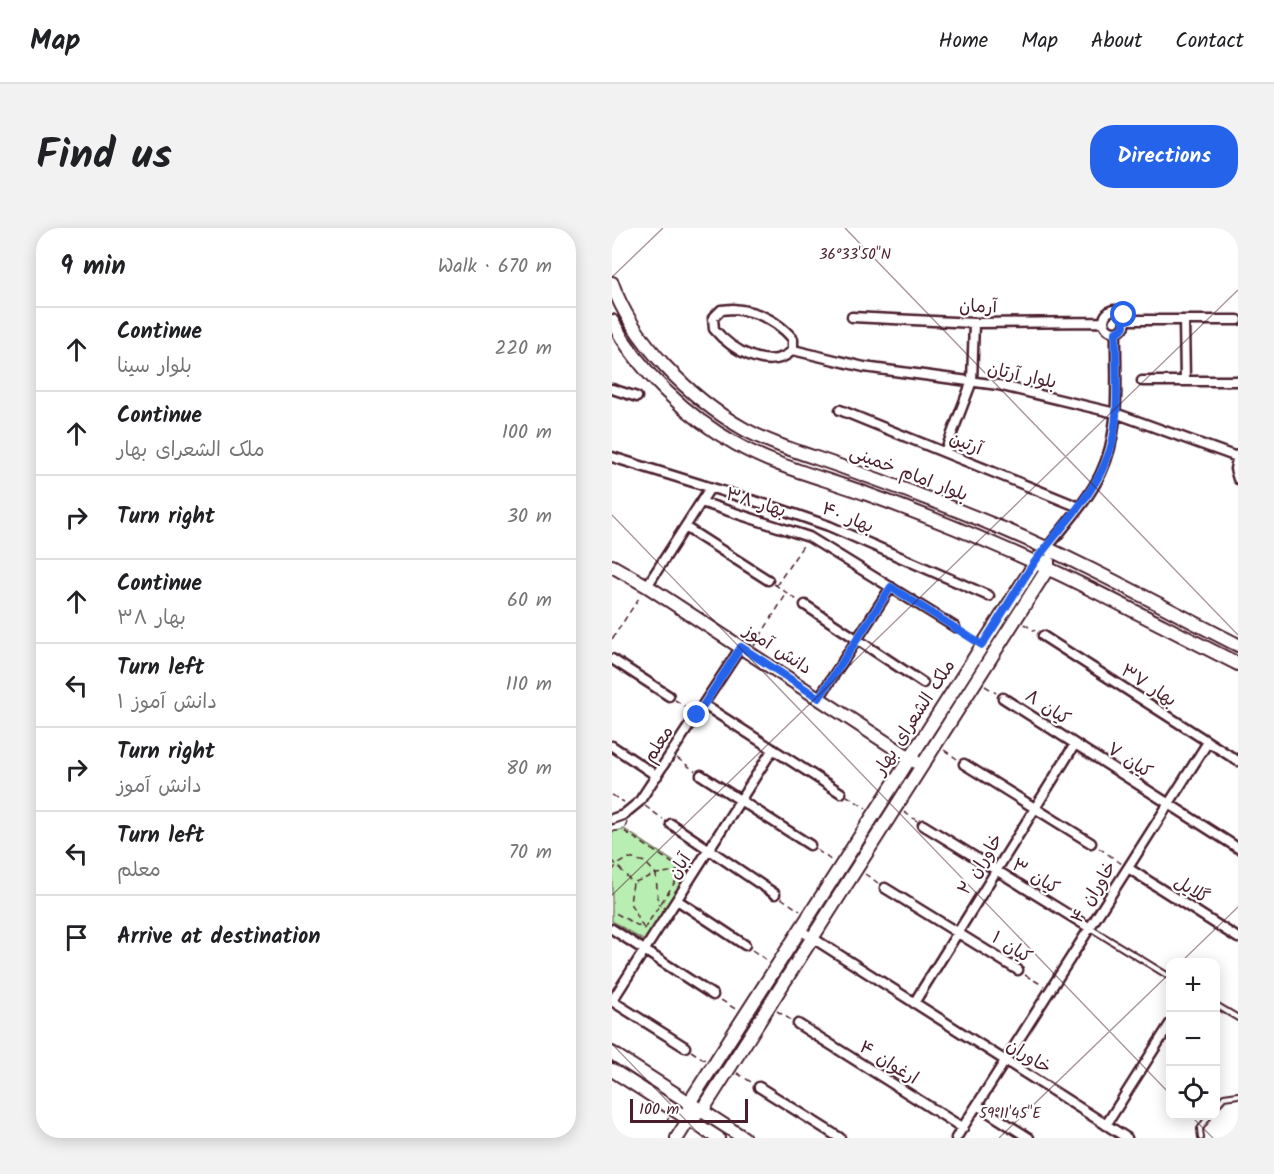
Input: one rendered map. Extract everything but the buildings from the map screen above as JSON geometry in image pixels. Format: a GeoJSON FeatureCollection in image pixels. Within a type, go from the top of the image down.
{"type":"FeatureCollection","features":[{"type":"Feature","properties":{"kind":"street","name":"بلوار امام خمینی"},"geometry":{"type":"LineString","coordinates":[[612,283],[630,318],[649,347],[678,378],[711,407],[745,429],[783,446],[980,519],[1047,548],[1238,645]]}},
{"type":"Feature","properties":{"kind":"street"},"geometry":{"type":"LineString","coordinates":[[733,309],[761,315],[785,330],[793,339],[793,350],[785,358],[773,359],[745,353],[721,338],[714,329],[713,318],[722,310],[733,309]]}},
{"type":"Feature","properties":{"kind":"street"},"geometry":{"type":"LineString","coordinates":[[1114,311],[1122,313],[1125,320],[1123,328],[1116,332],[1108,330],[1104,322],[1106,314],[1114,311]]}},
{"type":"Feature","properties":{"kind":"street","name":"آرمان"},"geometry":{"type":"LineString","coordinates":[[852,317],[974,323],[1104,322]]}},
{"type":"Feature","properties":{"kind":"street"},"geometry":{"type":"LineString","coordinates":[[1125,320],[1238,320]]}},
{"type":"Feature","properties":{"kind":"street"},"geometry":{"type":"LineString","coordinates":[[1184,320],[1185,381]]}},
{"type":"Feature","properties":{"kind":"street","name":"بلوار امام خمینی"},"geometry":{"type":"LineString","coordinates":[[612,321],[636,357],[666,391],[700,421],[737,445],[974,535],[1035,561],[1238,664]]}},
{"type":"Feature","properties":{"kind":"street"},"geometry":{"type":"LineString","coordinates":[[945,452],[972,381],[974,323]]}},
{"type":"Feature","properties":{"kind":"street"},"geometry":{"type":"LineString","coordinates":[[1048,568],[1047,548],[1101,475],[1107,458],[1115,427],[1116,332]]}},
{"type":"Feature","properties":{"kind":"street","name":"بلوار آرتان"},"geometry":{"type":"LineString","coordinates":[[793,350],[864,367],[998,385],[1115,413],[1237,456]]}},
{"type":"Feature","properties":{"kind":"street"},"geometry":{"type":"LineString","coordinates":[[1142,381],[1238,381]]}},
{"type":"Feature","properties":{"kind":"street"},"geometry":{"type":"LineString","coordinates":[[612,389],[637,397]]}},
{"type":"Feature","properties":{"kind":"street","name":"آرتین"},"geometry":{"type":"LineString","coordinates":[[840,410],[1079,507]]}},
{"type":"Feature","properties":{"kind":"street"},"geometry":{"type":"LineString","coordinates":[[1237,456],[1235,469],[1238,479]]}},
{"type":"Feature","properties":{"kind":"street","name":"بهار ۴۰"},"geometry":{"type":"LineString","coordinates":[[612,457],[814,521],[989,596]]}},
{"type":"Feature","properties":{"kind":"street"},"geometry":{"type":"LineString","coordinates":[[647,586],[710,488]]}},
{"type":"Feature","properties":{"kind":"street","name":"بهار ۳۸"},"geometry":{"type":"LineString","coordinates":[[702,502],[809,537],[955,627]]}},
{"type":"Feature","properties":{"kind":"street"},"geometry":{"type":"LineString","coordinates":[[756,519],[764,513],[762,503]]}},
{"type":"Feature","properties":{"kind":"street"},"geometry":{"type":"LineString","coordinates":[[809,537],[814,521]]}},
{"type":"Feature","properties":{"kind":"street"},"geometry":{"type":"LineString","coordinates":[[685,528],[768,580]]}},
{"type":"Feature","properties":{"kind":"street","name":"ملک الشعرای بهار"},"geometry":{"type":"LineString","coordinates":[[688,1119],[689,1103],[1035,561],[1047,548]]}},
{"type":"Feature","properties":{"kind":"street","name":"دانش آموز"},"geometry":{"type":"LineString","coordinates":[[612,566],[647,586],[922,765]]}},
{"type":"Feature","properties":{"kind":"street","name":"ملک الشعرای بهار"},"geometry":{"type":"LineString","coordinates":[[688,1119],[702,1111],[1048,568]]}},
{"type":"Feature","properties":{"kind":"street"},"geometry":{"type":"LineString","coordinates":[[819,698],[891,587]]}},
{"type":"Feature","properties":{"kind":"street"},"geometry":{"type":"LineString","coordinates":[[805,605],[923,682]]}},
{"type":"Feature","properties":{"kind":"street","name":"بهار ۳۷"},"geometry":{"type":"LineString","coordinates":[[1043,636],[1238,761]]}},
{"type":"Feature","properties":{"kind":"street","name":"معلم"},"geometry":{"type":"LineString","coordinates":[[612,819],[634,807],[704,705],[746,650]]}},
{"type":"Feature","properties":{"kind":"street"},"geometry":{"type":"LineString","coordinates":[[612,659],[669,696]]}},
{"type":"Feature","properties":{"kind":"street","name":"کیان ۸"},"geometry":{"type":"LineString","coordinates":[[1003,698],[1075,744]]}},
{"type":"Feature","properties":{"kind":"street"},"geometry":{"type":"LineString","coordinates":[[704,705],[841,793]]}},
{"type":"Feature","properties":{"kind":"street","name":"خاوران ۴"},"geometry":{"type":"LineString","coordinates":[[956,1138],[1208,742]]}},
{"type":"Feature","properties":{"kind":"street","name":"کیان ۷"},"geometry":{"type":"LineString","coordinates":[[1075,744],[1238,848]]}},
{"type":"Feature","properties":{"kind":"street","name":"خاوران ۲"},"geometry":{"type":"LineString","coordinates":[[914,1003],[1075,744]]}},
{"type":"Feature","properties":{"kind":"street"},"geometry":{"type":"LineString","coordinates":[[612,746],[657,776]]}},
{"type":"Feature","properties":{"kind":"street","name":"آبان"},"geometry":{"type":"LineString","coordinates":[[612,1001],[773,749]]}},
{"type":"Feature","properties":{"kind":"street"},"geometry":{"type":"LineString","coordinates":[[964,764],[1091,843]]}},
{"type":"Feature","properties":{"kind":"street"},"geometry":{"type":"LineString","coordinates":[[701,775],[810,845]]}},
{"type":"Feature","properties":{"kind":"street"},"geometry":{"type":"LineString","coordinates":[[671,824],[775,894]]}},
{"type":"Feature","properties":{"kind":"street","name":"کیان ۳"},"geometry":{"type":"LineString","coordinates":[[922,825],[1090,928]]}},
{"type":"Feature","properties":{"kind":"street","name":"گلایل"},"geometry":{"type":"LineString","coordinates":[[1128,868],[1238,938]]}},
{"type":"Feature","properties":{"kind":"street","name":"کیان ۱"},"geometry":{"type":"LineString","coordinates":[[885,888],[1018,970]]}},
{"type":"Feature","properties":{"kind":"street"},"geometry":{"type":"LineString","coordinates":[[677,900],[745,945]]}},
{"type":"Feature","properties":{"kind":"street"},"geometry":{"type":"LineString","coordinates":[[612,929],[713,995]]}},
{"type":"Feature","properties":{"kind":"street","name":"خاوران"},"geometry":{"type":"LineString","coordinates":[[800,930],[1127,1138]]}},
{"type":"Feature","properties":{"kind":"street"},"geometry":{"type":"LineString","coordinates":[[612,1001],[685,1047]]}},
{"type":"Feature","properties":{"kind":"street","name":"ارغوان ۴"},"geometry":{"type":"LineString","coordinates":[[798,1024],[963,1128]]}},
{"type":"Feature","properties":{"kind":"street"},"geometry":{"type":"LineString","coordinates":[[1106,1125],[1166,1030]]}},
{"type":"Feature","properties":{"kind":"street"},"geometry":{"type":"LineString","coordinates":[[612,1053],[744,1138]]}},
{"type":"Feature","properties":{"kind":"street"},"geometry":{"type":"LineString","coordinates":[[612,1070],[718,1138]]}},
{"type":"Feature","properties":{"kind":"street"},"geometry":{"type":"LineString","coordinates":[[759,1087],[840,1138]]}},
{"type":"Feature","properties":{"kind":"street"},"geometry":{"type":"LineString","coordinates":[[977,1105],[1029,1138]]}},
{"type":"Feature","properties":{"kind":"street"},"geometry":{"type":"LineString","coordinates":[[676,1138],[688,1119]]}},
{"type":"Feature","properties":{"kind":"lane"},"geometry":{"type":"LineString","coordinates":[[1090,928],[1166,975]]}},
{"type":"Feature","properties":{"kind":"lane"},"geometry":{"type":"LineString","coordinates":[[1220,1008],[1238,1018]]}},
{"type":"Feature","properties":{"kind":"lane"},"geometry":{"type":"LineString","coordinates":[[1220,1101],[1224,1097],[1238,1095]]}},
{"type":"Feature","properties":{"kind":"lane"},"geometry":{"type":"LineString","coordinates":[[1201,1138],[1200,1129],[1206,1120]]}},
{"type":"Feature","properties":{"kind":"path"},"geometry":{"type":"LineString","coordinates":[[776,586],[809,537]]}},
{"type":"Feature","properties":{"kind":"path"},"geometry":{"type":"LineString","coordinates":[[768,580],[805,605]]}},
{"type":"Feature","properties":{"kind":"path"},"geometry":{"type":"LineString","coordinates":[[612,639],[647,586]]}},
{"type":"Feature","properties":{"kind":"path"},"geometry":{"type":"LineString","coordinates":[[746,650],[787,593]]}},
{"type":"Feature","properties":{"kind":"path"},"geometry":{"type":"LineString","coordinates":[[1016,619],[1043,636]]}},
{"type":"Feature","properties":{"kind":"path"},"geometry":{"type":"LineString","coordinates":[[955,627],[982,645]]}},
{"type":"Feature","properties":{"kind":"path"},"geometry":{"type":"LineString","coordinates":[[977,681],[1003,698]]}},
{"type":"Feature","properties":{"kind":"path"},"geometry":{"type":"LineString","coordinates":[[923,682],[948,699]]}},
{"type":"Feature","properties":{"kind":"path"},"geometry":{"type":"LineString","coordinates":[[669,696],[697,715]]}},
{"type":"Feature","properties":{"kind":"path"},"geometry":{"type":"LineString","coordinates":[[935,745],[964,764]]}},
{"type":"Feature","properties":{"kind":"path"},"geometry":{"type":"LineString","coordinates":[[671,754],[701,775]]}},
{"type":"Feature","properties":{"kind":"path"},"geometry":{"type":"LineString","coordinates":[[841,793],[874,813]]}},
{"type":"Feature","properties":{"kind":"path"},"geometry":{"type":"LineString","coordinates":[[612,795],[671,824]]}},
{"type":"Feature","properties":{"kind":"path"},"geometry":{"type":"LineString","coordinates":[[624,831],[634,807]]}},
{"type":"Feature","properties":{"kind":"path"},"geometry":{"type":"LineString","coordinates":[[896,807],[922,825]]}},
{"type":"Feature","properties":{"kind":"path"},"geometry":{"type":"LineString","coordinates":[[612,831],[624,831],[683,870]]}},
{"type":"Feature","properties":{"kind":"path"},"geometry":{"type":"LineString","coordinates":[[1091,843],[1128,868]]}},
{"type":"Feature","properties":{"kind":"path"},"geometry":{"type":"LineString","coordinates":[[810,845],[841,866]]}},
{"type":"Feature","properties":{"kind":"path"},"geometry":{"type":"LineString","coordinates":[[612,871],[629,858],[645,862],[657,873],[657,896],[658,904],[661,906]]}},
{"type":"Feature","properties":{"kind":"path"},"geometry":{"type":"LineString","coordinates":[[612,860],[633,883]]}},
{"type":"Feature","properties":{"kind":"path"},"geometry":{"type":"LineString","coordinates":[[856,869],[885,888]]}},
{"type":"Feature","properties":{"kind":"path"},"geometry":{"type":"LineString","coordinates":[[633,883],[657,873],[683,870]]}},
{"type":"Feature","properties":{"kind":"path"},"geometry":{"type":"LineString","coordinates":[[644,929],[683,870]]}},
{"type":"Feature","properties":{"kind":"path"},"geometry":{"type":"LineString","coordinates":[[633,883],[630,903],[644,929]]}},
{"type":"Feature","properties":{"kind":"path"},"geometry":{"type":"LineString","coordinates":[[775,894],[808,916]]}},
{"type":"Feature","properties":{"kind":"path"},"geometry":{"type":"LineString","coordinates":[[612,911],[654,936]]}},
{"type":"Feature","properties":{"kind":"path"},"geometry":{"type":"LineString","coordinates":[[745,945],[777,966]]}},
{"type":"Feature","properties":{"kind":"path","name":"کیان ۱"},"geometry":{"type":"LineString","coordinates":[[1018,970],[1050,990]]}},
{"type":"Feature","properties":{"kind":"path"},"geometry":{"type":"LineString","coordinates":[[713,995],[745,1015]]}},
{"type":"Feature","properties":{"kind":"path"},"geometry":{"type":"LineString","coordinates":[[768,1006],[798,1024]]}},
{"type":"Feature","properties":{"kind":"path"},"geometry":{"type":"LineString","coordinates":[[685,1047],[714,1065]]}},
{"type":"Feature","properties":{"kind":"path"},"geometry":{"type":"LineString","coordinates":[[729,1068],[759,1087]]}},
{"type":"Feature","properties":{"kind":"green space"},"geometry":{"type":"Polygon","coordinates":[[[624,829],[689,872],[644,941],[612,921],[612,832],[624,829]]]}},
{"type":"Feature","properties":{"kind":"route"},"geometry":{"type":"LineString","coordinates":[[697,715],[741,647],[819,698],[891,587],[982,645],[1035,561],[1076,512],[1101,475],[1111,449],[1115,427],[1116,332],[1124,326],[1124,315]]}}]}
